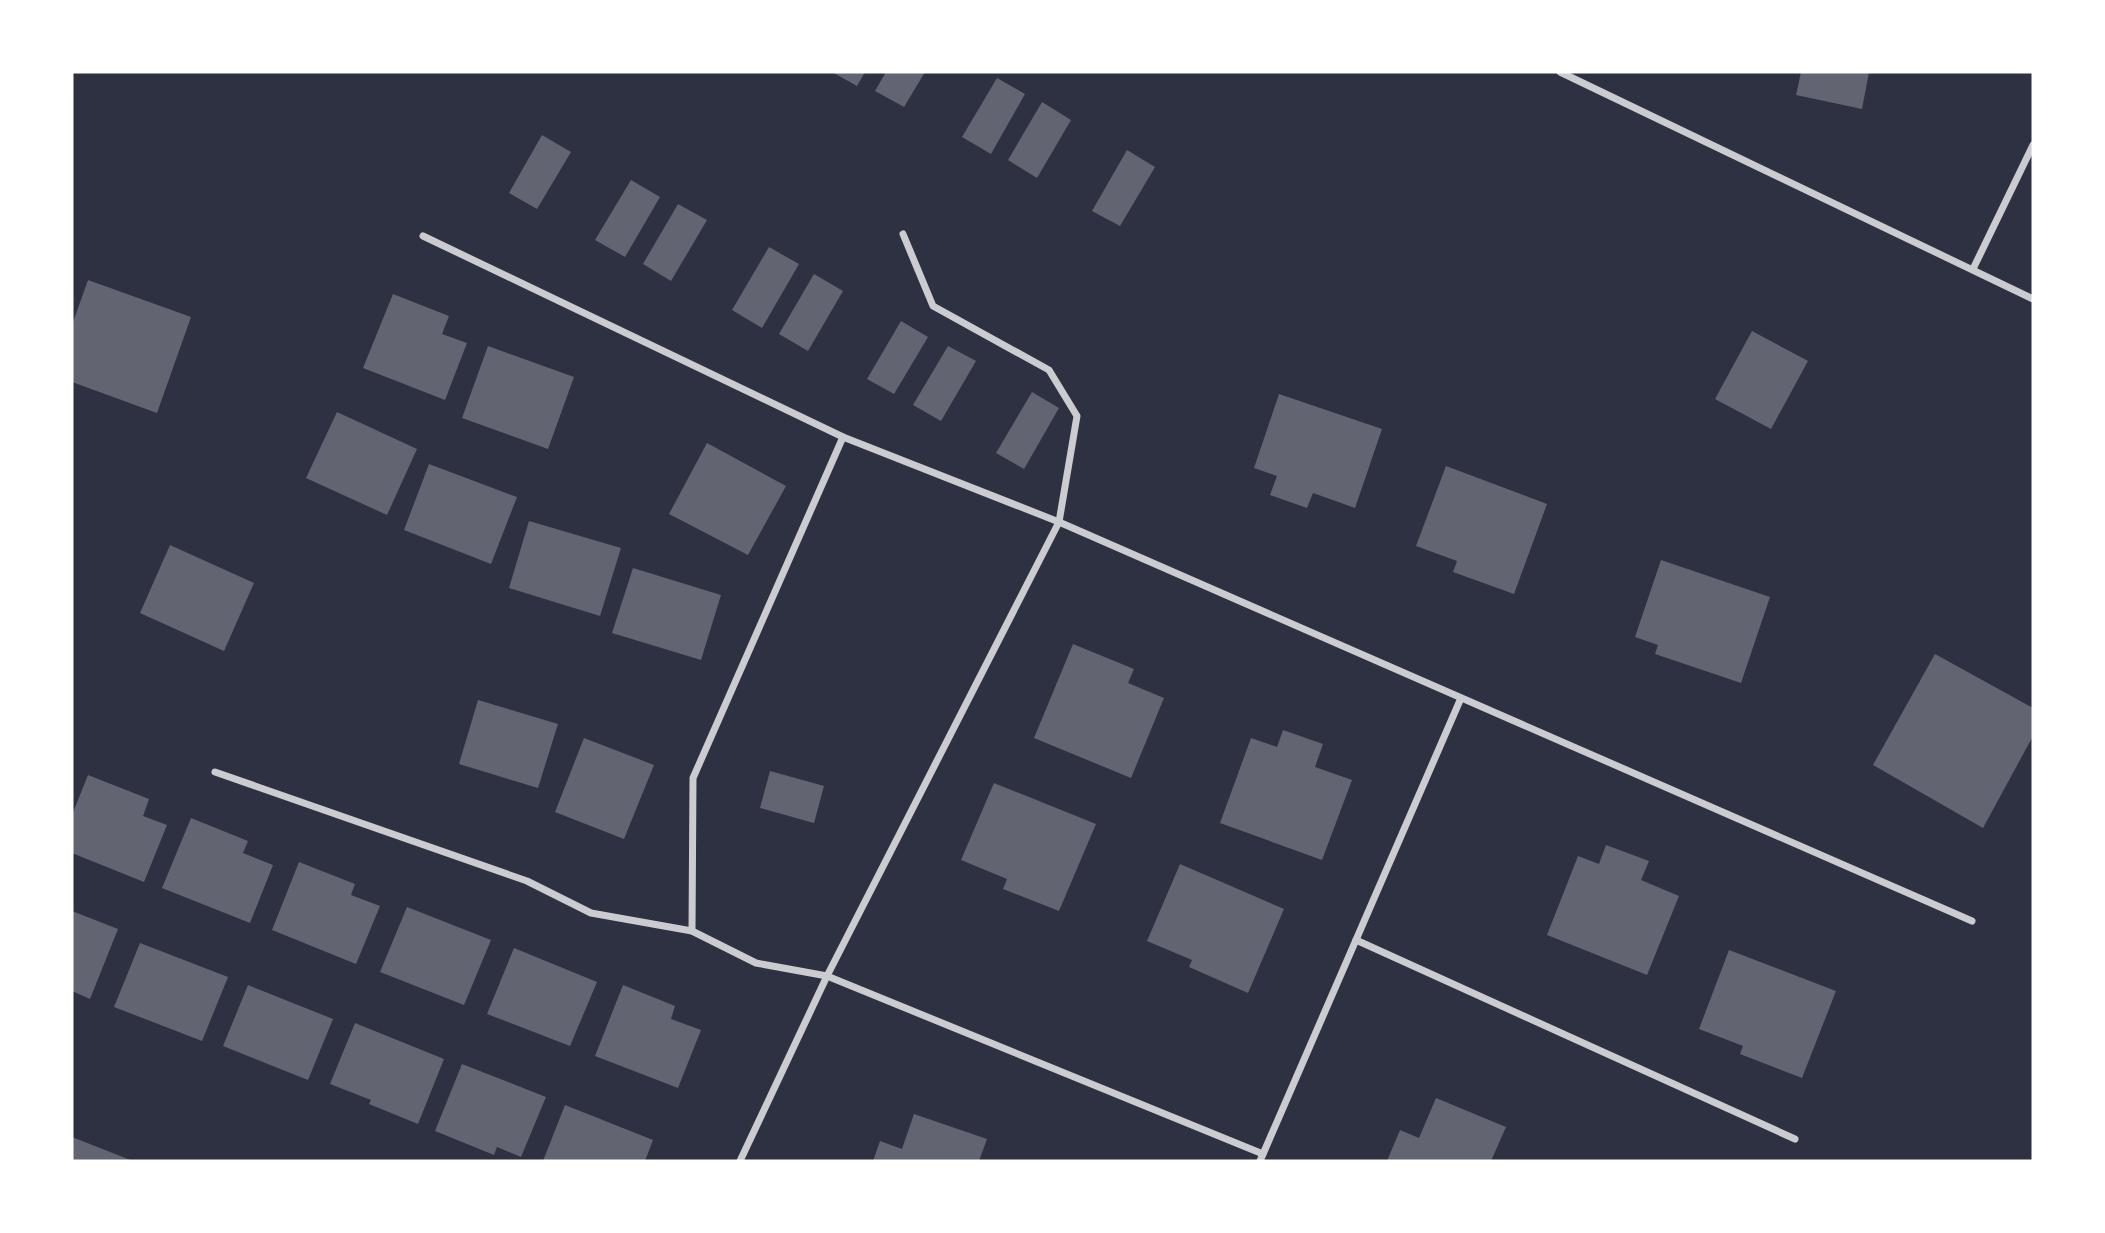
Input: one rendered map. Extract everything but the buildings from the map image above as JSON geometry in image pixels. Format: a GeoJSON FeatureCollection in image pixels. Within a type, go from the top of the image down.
{"type":"FeatureCollection","features":[{"type":"Feature","properties":{"kind":"street"},"geometry":{"type":"LineString","coordinates":[[1560,72],[2033,299]]}},
{"type":"Feature","properties":{"kind":"street"},"geometry":{"type":"LineString","coordinates":[[1973,269],[2033,145]]}},
{"type":"Feature","properties":{"kind":"street"},"geometry":{"type":"LineString","coordinates":[[740,1161],[827,976],[1059,522],[1077,416],[1049,370],[933,306],[903,234]]}},
{"type":"Feature","properties":{"kind":"street"},"geometry":{"type":"LineString","coordinates":[[423,236],[843,437],[1059,522],[1972,921]]}},
{"type":"Feature","properties":{"kind":"street"},"geometry":{"type":"LineString","coordinates":[[692,931],[693,778],[843,437]]}},
{"type":"Feature","properties":{"kind":"street"},"geometry":{"type":"LineString","coordinates":[[215,772],[527,881],[591,914],[692,931],[756,963],[827,976],[1262,1158],[1461,698]]}},
{"type":"Feature","properties":{"kind":"street"},"geometry":{"type":"LineString","coordinates":[[1356,940],[1795,1139]]}}]}
